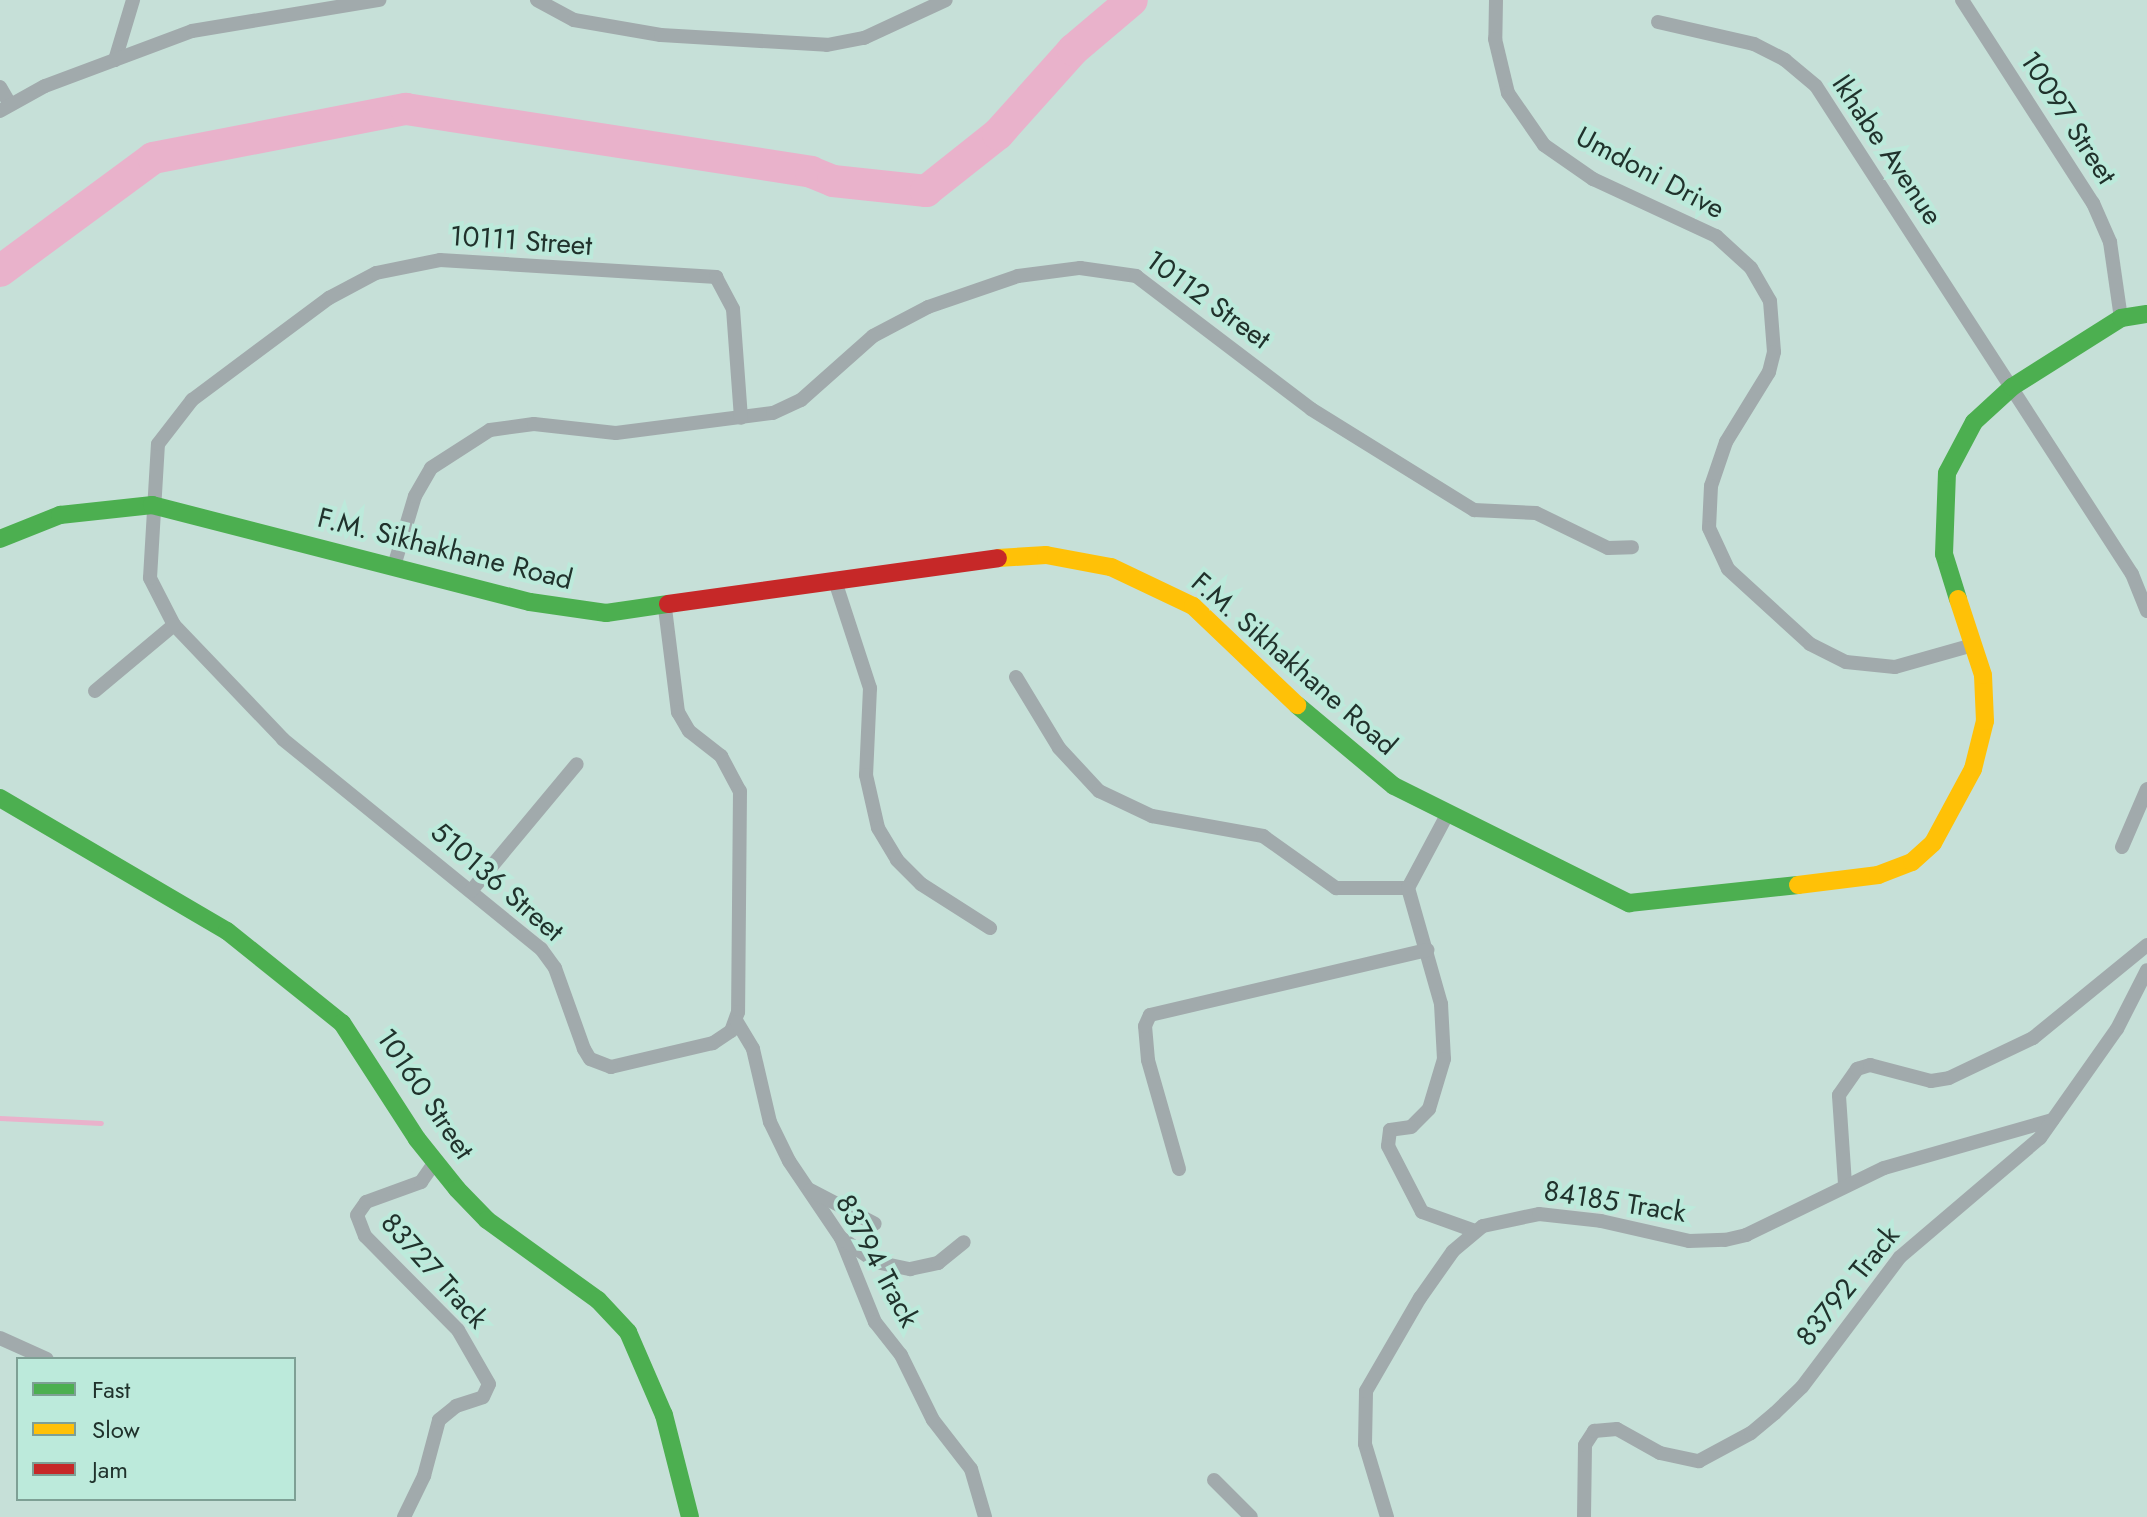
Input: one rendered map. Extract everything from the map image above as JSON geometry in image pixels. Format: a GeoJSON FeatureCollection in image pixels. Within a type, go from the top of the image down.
{"type":"FeatureCollection","features":[{"type":"Feature","properties":{"kind":"street"},"geometry":{"type":"LineString","coordinates":[[115,60],[133,0]]}},
{"type":"Feature","properties":{"kind":"street"},"geometry":{"type":"LineString","coordinates":[[0,87],[5,108],[115,60],[192,31],[306,5],[379,0]]}},
{"type":"Feature","properties":{"kind":"street"},"geometry":{"type":"LineString","coordinates":[[537,0],[574,20],[661,35],[827,45],[864,38],[946,0]]}},
{"type":"Feature","properties":{"kind":"street","name":"Umdoni Drive"},"geometry":{"type":"LineString","coordinates":[[1496,0],[1495,39],[1508,93],[1544,145],[1593,179],[1716,236],[1751,268],[1770,301],[1774,352],[1769,372],[1726,442],[1711,486],[1709,528],[1728,569],[1810,644],[1846,662],[1895,667],[1973,645]]}},
{"type":"Feature","properties":{"kind":"street","name":"10097 Street"},"geometry":{"type":"LineString","coordinates":[[1962,0],[2093,203],[2110,242],[2121,318]]}},
{"type":"Feature","properties":{"kind":"street","name":"Ikhabe Avenue"},"geometry":{"type":"LineString","coordinates":[[1658,22],[1754,44],[1785,60],[1816,86],[2132,574],[2147,611]]}},
{"type":"Feature","properties":{"kind":"street","name":"10111 Street"},"geometry":{"type":"LineString","coordinates":[[152,505],[158,444],[192,400],[352,283],[440,260],[716,277],[733,309],[741,418]]}},
{"type":"Feature","properties":{"kind":"street","name":"10112 Street"},"geometry":{"type":"LineString","coordinates":[[394,566],[424,478],[448,453],[490,430],[534,424],[601,434],[773,413],[801,400],[863,343],[928,307],[1018,276],[1080,268],[1123,270],[1176,303],[1311,409],[1474,510],[1536,513],[1608,548],[1632,547]]}},
{"type":"Feature","properties":{"kind":"street","name":"F.M. Sikhakhane Road"},"geometry":{"type":"LineString","coordinates":[[0,539],[60,515],[152,505],[566,610],[665,608],[1009,556],[1046,555],[1111,567],[1193,606],[1340,745],[1394,786],[1447,815],[1637,905],[1878,875],[1912,862],[1933,843],[1973,769],[1986,699],[1973,645],[1944,554],[1942,504],[1947,473],[1963,440],[1982,413],[2012,387],[2121,318],[2147,314]]}},
{"type":"Feature","properties":{"kind":"street","name":"510136 Street"},"geometry":{"type":"LineString","coordinates":[[152,505],[150,578],[174,625],[283,739],[471,891],[550,960],[584,1049],[600,1065],[627,1064],[713,1043],[737,1022]]}},
{"type":"Feature","properties":{"kind":"street"},"geometry":{"type":"LineString","coordinates":[[835,581],[870,688],[866,775],[878,828],[897,860],[921,884],[990,928]]}},
{"type":"Feature","properties":{"kind":"street"},"geometry":{"type":"LineString","coordinates":[[665,608],[678,712],[689,731],[721,756],[740,791],[737,1022]]}},
{"type":"Feature","properties":{"kind":"street"},"geometry":{"type":"LineString","coordinates":[[95,691],[174,625]]}},
{"type":"Feature","properties":{"kind":"street"},"geometry":{"type":"LineString","coordinates":[[1016,677],[1059,748],[1099,791],[1152,816],[1263,836],[1347,891],[1408,888]]}},
{"type":"Feature","properties":{"kind":"street"},"geometry":{"type":"LineString","coordinates":[[471,891],[577,764]]}},
{"type":"Feature","properties":{"kind":"street"},"geometry":{"type":"LineString","coordinates":[[2122,847],[2147,789]]}},
{"type":"Feature","properties":{"kind":"street","name":"10160 Street"},"geometry":{"type":"LineString","coordinates":[[0,798],[227,931],[305,989],[356,1041],[435,1162],[487,1220],[598,1300],[628,1332],[664,1415],[690,1517]]}},
{"type":"Feature","properties":{"kind":"street"},"geometry":{"type":"LineString","coordinates":[[1387,1517],[1365,1444],[1366,1391],[1420,1298],[1475,1231],[1422,1212],[1388,1146],[1390,1130],[1411,1127],[1423,1117],[1442,1079],[1442,1015],[1408,888],[1447,815]]}},
{"type":"Feature","properties":{"kind":"street"},"geometry":{"type":"LineString","coordinates":[[1845,1184],[1839,1095],[1857,1069],[1870,1065],[1931,1081],[1949,1078],[2033,1038],[2147,945]]}},
{"type":"Feature","properties":{"kind":"street"},"geometry":{"type":"LineString","coordinates":[[1179,1169],[1148,1060],[1145,1026],[1150,1015],[1427,950]]}},
{"type":"Feature","properties":{"kind":"street","name":"83792 Track"},"geometry":{"type":"LineString","coordinates":[[1584,1517],[1585,1445],[1594,1431],[1617,1429],[1660,1453],[1689,1461],[1712,1457],[1751,1433],[1802,1387],[1900,1257],[2027,1150],[2052,1120],[2111,1038],[2147,970]]}},
{"type":"Feature","properties":{"kind":"street","name":"83794 Track"},"geometry":{"type":"LineString","coordinates":[[737,1022],[753,1049],[770,1122],[806,1187],[841,1238],[875,1322],[901,1355],[933,1420],[971,1469],[985,1517]]}},
{"type":"Feature","properties":{"kind":"street","name":"84185 Track"},"geometry":{"type":"LineString","coordinates":[[1475,1231],[1497,1219],[1539,1214],[1707,1242],[1746,1235],[1845,1184],[2052,1120]]}},
{"type":"Feature","properties":{"kind":"street","name":"83727 Track"},"geometry":{"type":"LineString","coordinates":[[404,1517],[424,1476],[439,1420],[456,1406],[483,1397],[489,1384],[458,1330],[365,1236],[357,1215],[372,1199],[414,1187],[435,1162]]}},
{"type":"Feature","properties":{"kind":"street"},"geometry":{"type":"LineString","coordinates":[[806,1187],[875,1224]]}},
{"type":"Feature","properties":{"kind":"street"},"geometry":{"type":"LineString","coordinates":[[841,1238],[876,1262],[910,1269],[938,1263],[964,1242]]}},
{"type":"Feature","properties":{"kind":"street"},"geometry":{"type":"LineString","coordinates":[[0,1338],[43,1357]]}},
{"type":"Feature","properties":{"kind":"street"},"geometry":{"type":"LineString","coordinates":[[1214,1480],[1251,1517]]}},
{"type":"Feature","properties":{"kind":"waterway"},"geometry":{"type":"LineString","coordinates":[[0,271],[153,158],[406,109],[811,172],[833,181],[926,191],[998,134],[1073,50],[1132,0]]}},
{"type":"Feature","properties":{"kind":"waterway"},"geometry":{"type":"LineString","coordinates":[[0,1118],[101,1123]]}},
{"type":"Feature","properties":{"kind":"traffic: fast"},"geometry":{"type":"LineString","coordinates":[[1958,599],[1944,554],[1947,473],[1974,422],[2012,387],[2121,318],[2147,314]]}},
{"type":"Feature","properties":{"kind":"traffic: fast"},"geometry":{"type":"LineString","coordinates":[[0,539],[60,515],[152,505],[530,602],[606,613],[668,604]]}},
{"type":"Feature","properties":{"kind":"traffic: fast"},"geometry":{"type":"LineString","coordinates":[[1297,705],[1394,786],[1629,903],[1798,885]]}},
{"type":"Feature","properties":{"kind":"traffic: fast"},"geometry":{"type":"LineString","coordinates":[[0,798],[227,931],[342,1023],[417,1139],[457,1189],[487,1220],[598,1300],[628,1332],[664,1415],[690,1517]]}},
{"type":"Feature","properties":{"kind":"traffic: slow"},"geometry":{"type":"LineString","coordinates":[[998,558],[1046,555],[1111,567],[1193,606],[1297,705]]}},
{"type":"Feature","properties":{"kind":"traffic: slow"},"geometry":{"type":"LineString","coordinates":[[1798,885],[1878,875],[1912,862],[1933,843],[1973,769],[1985,721],[1983,675],[1958,599]]}},
{"type":"Feature","properties":{"kind":"traffic: jam"},"geometry":{"type":"LineString","coordinates":[[668,604],[998,558]]}}]}
